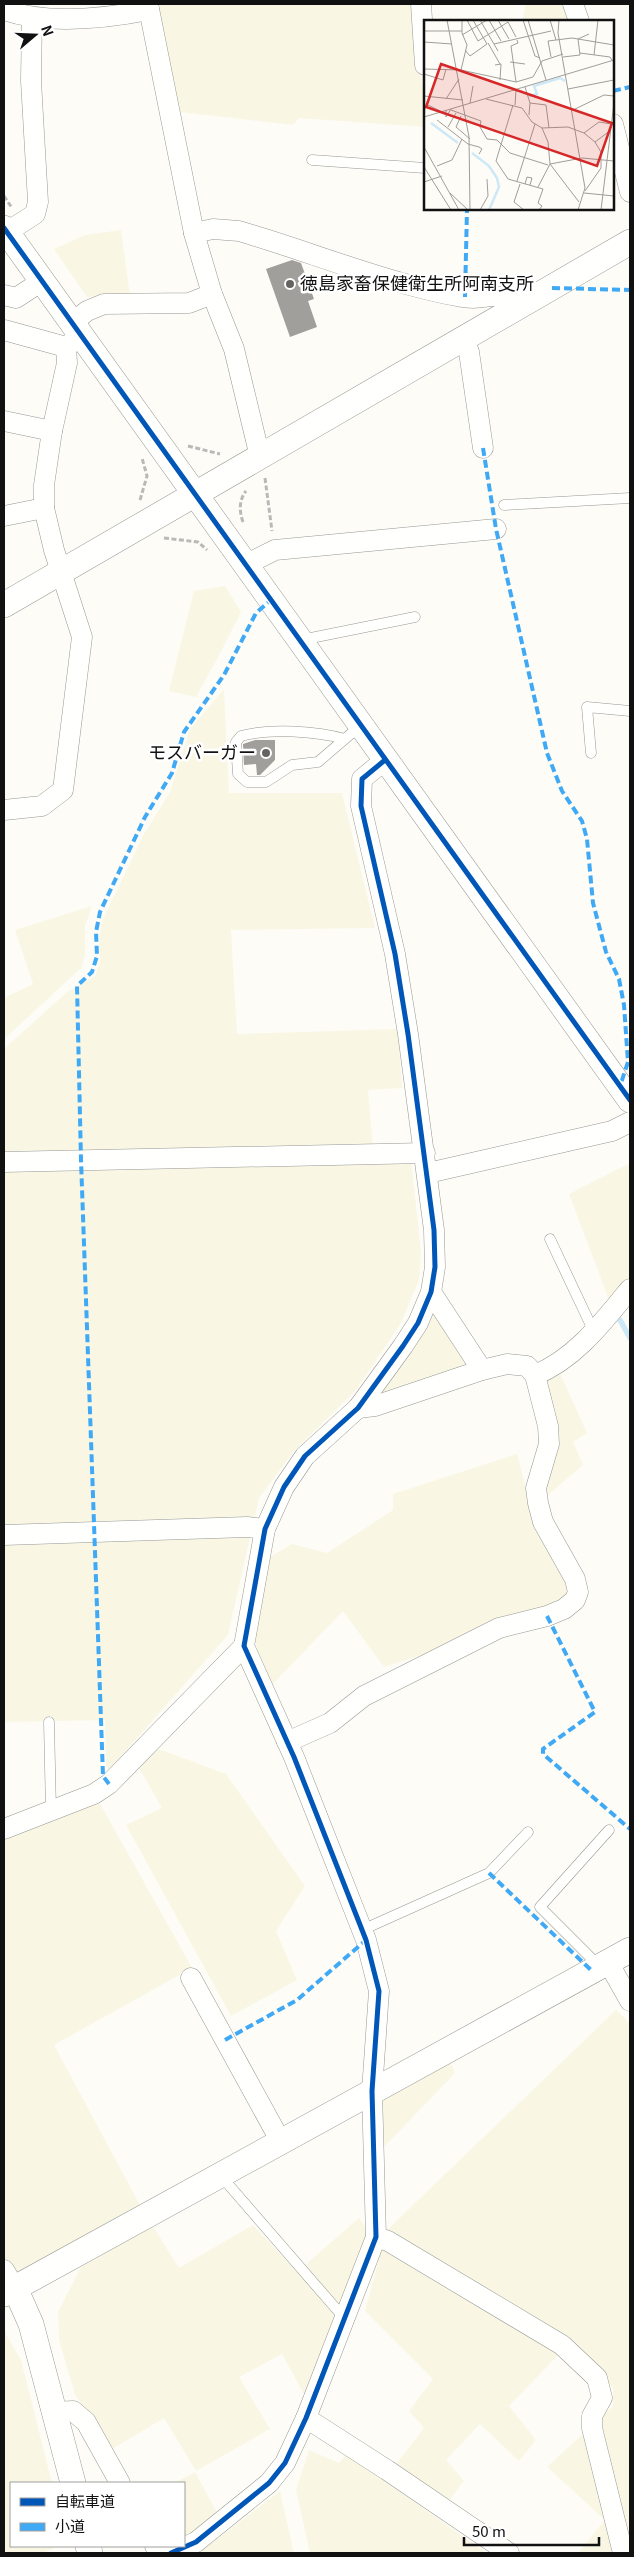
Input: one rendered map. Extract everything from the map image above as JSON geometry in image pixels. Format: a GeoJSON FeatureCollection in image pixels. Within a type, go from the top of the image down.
{"type":"FeatureCollection","features":[{"type":"Feature","properties":{"kind":"street"},"geometry":{"type":"LineString","coordinates":[[420,4],[424,53]]}},
{"type":"Feature","properties":{"kind":"street"},"geometry":{"type":"LineString","coordinates":[[572,4],[579,20]]}},
{"type":"Feature","properties":{"kind":"street"},"geometry":{"type":"LineString","coordinates":[[4,10],[50,19],[121,16],[148,7],[194,233],[212,294],[234,349],[259,468]]}},
{"type":"Feature","properties":{"kind":"street"},"geometry":{"type":"LineString","coordinates":[[32,17],[32,82],[38,202],[35,214],[5,230],[42,281],[73,335],[195,496],[261,557],[300,640],[353,732],[385,760],[630,1100]]}},
{"type":"Feature","properties":{"kind":"street"},"geometry":{"type":"LineString","coordinates":[[614,128],[630,192]]}},
{"type":"Feature","properties":{"kind":"street"},"geometry":{"type":"LineString","coordinates":[[194,233],[213,229],[239,231],[428,290],[465,297],[500,295],[519,308]]}},
{"type":"Feature","properties":{"kind":"street"},"geometry":{"type":"LineString","coordinates":[[4,606],[195,496],[259,468],[464,338],[519,308],[630,242]]}},
{"type":"Feature","properties":{"kind":"street"},"geometry":{"type":"LineString","coordinates":[[4,295],[16,298],[42,281]]}},
{"type":"Feature","properties":{"kind":"street"},"geometry":{"type":"LineString","coordinates":[[4,810],[42,806],[63,790],[82,637],[44,508],[44,485],[52,431],[73,335],[87,311],[104,304],[189,303],[212,294]]}},
{"type":"Feature","properties":{"kind":"street"},"geometry":{"type":"LineString","coordinates":[[4,330],[73,335]]}},
{"type":"Feature","properties":{"kind":"street"},"geometry":{"type":"LineString","coordinates":[[464,338],[470,352],[483,448]]}},
{"type":"Feature","properties":{"kind":"street"},"geometry":{"type":"LineString","coordinates":[[4,421],[52,431]]}},
{"type":"Feature","properties":{"kind":"street"},"geometry":{"type":"LineString","coordinates":[[4,516],[44,508]]}},
{"type":"Feature","properties":{"kind":"street"},"geometry":{"type":"LineString","coordinates":[[261,557],[496,529]]}},
{"type":"Feature","properties":{"kind":"street"},"geometry":{"type":"LineString","coordinates":[[4,1829],[94,1794],[109,1784],[244,1646],[265,1529],[284,1487],[305,1456],[358,1408],[418,1323],[431,1292],[435,1267],[434,1230],[428,1173],[395,954],[361,806],[362,779],[385,760]]}},
{"type":"Feature","properties":{"kind":"street"},"geometry":{"type":"LineString","coordinates":[[428,1173],[612,1131],[630,1122]]}},
{"type":"Feature","properties":{"kind":"street"},"geometry":{"type":"LineString","coordinates":[[4,1162],[425,1154]]}},
{"type":"Feature","properties":{"kind":"street"},"geometry":{"type":"LineString","coordinates":[[535,1375],[553,1368],[594,1332],[630,1289]]}},
{"type":"Feature","properties":{"kind":"street"},"geometry":{"type":"LineString","coordinates":[[431,1292],[482,1370]]}},
{"type":"Feature","properties":{"kind":"street"},"geometry":{"type":"LineString","coordinates":[[287,1742],[330,1723],[364,1696],[499,1628],[547,1616],[564,1608],[575,1600],[578,1592],[575,1579],[543,1522],[538,1503],[536,1488],[549,1444],[548,1426],[535,1375],[527,1366],[507,1364],[482,1370],[375,1406],[358,1408]]}},
{"type":"Feature","properties":{"kind":"street"},"geometry":{"type":"LineString","coordinates":[[4,1535],[247,1527],[265,1529]]}},
{"type":"Feature","properties":{"kind":"street"},"geometry":{"type":"LineString","coordinates":[[185,2547],[196,2542],[270,2482],[285,2463],[306,2418],[376,2237],[372,2091],[378,1991],[362,1930],[287,1742],[244,1646]]}},
{"type":"Feature","properties":{"kind":"street"},"geometry":{"type":"LineString","coordinates":[[73,2482],[31,2324],[7,2284],[220,2175],[630,1950]]}},
{"type":"Feature","properties":{"kind":"street"},"geometry":{"type":"LineString","coordinates":[[604,1964],[630,2001]]}},
{"type":"Feature","properties":{"kind":"street"},"geometry":{"type":"LineString","coordinates":[[191,1978],[281,2142]]}},
{"type":"Feature","properties":{"kind":"street"},"geometry":{"type":"LineString","coordinates":[[376,2237],[388,2241],[562,2345],[597,2378],[602,2398],[592,2416],[592,2428],[623,2553]]}},
{"type":"Feature","properties":{"kind":"street"},"geometry":{"type":"LineString","coordinates":[[54,2412],[73,2411],[86,2422],[119,2482]]}},
{"type":"Feature","properties":{"kind":"street"},"geometry":{"type":"LineString","coordinates":[[306,2418],[380,2465],[509,2553]]}},
{"type":"Feature","properties":{"kind":"street"},"geometry":{"type":"LineString","coordinates":[[171,2553],[185,2547]]}},
{"type":"Feature","properties":{"kind":"lane"},"geometry":{"type":"LineString","coordinates":[[312,160],[424,168]]}},
{"type":"Feature","properties":{"kind":"lane"},"geometry":{"type":"LineString","coordinates":[[504,505],[630,498]]}},
{"type":"Feature","properties":{"kind":"lane"},"geometry":{"type":"LineString","coordinates":[[300,640],[415,618]]}},
{"type":"Feature","properties":{"kind":"lane"},"geometry":{"type":"LineString","coordinates":[[591,753],[587,707],[630,710]]}},
{"type":"Feature","properties":{"kind":"lane"},"geometry":{"type":"LineString","coordinates":[[353,732],[318,762],[292,765],[266,782],[247,782],[238,774],[236,742],[241,736],[249,734],[353,732]]}},
{"type":"Feature","properties":{"kind":"lane"},"geometry":{"type":"LineString","coordinates":[[550,1240],[594,1332]]}},
{"type":"Feature","properties":{"kind":"lane"},"geometry":{"type":"LineString","coordinates":[[49,1722],[51,1811]]}},
{"type":"Feature","properties":{"kind":"lane"},"geometry":{"type":"LineString","coordinates":[[604,1964],[540,1907],[609,1830]]}},
{"type":"Feature","properties":{"kind":"lane"},"geometry":{"type":"LineString","coordinates":[[362,1930],[489,1873],[528,1832]]}},
{"type":"Feature","properties":{"kind":"lane"},"geometry":{"type":"LineString","coordinates":[[220,2175],[345,2319]]}},
{"type":"Feature","properties":{"kind":"path"},"geometry":{"type":"LineString","coordinates":[[136,450],[142,458],[148,476],[142,497],[138,503]]}},
{"type":"Feature","properties":{"kind":"path"},"geometry":{"type":"LineString","coordinates":[[259,468],[264,475],[261,557]]}},
{"type":"Feature","properties":{"kind":"path"},"geometry":{"type":"LineString","coordinates":[[247,490],[242,496],[240,514],[261,557]]}},
{"type":"Feature","properties":{"kind":"shaded area"},"geometry":{"type":"Polygon","coordinates":[[[158,4],[415,4],[420,75],[424,89],[424,127],[299,118],[293,125],[180,112],[158,4]]]}},
{"type":"Feature","properties":{"kind":"shaded area"},"geometry":{"type":"Polygon","coordinates":[[[525,4],[562,4],[568,20],[523,20],[525,4]]]}},
{"type":"Feature","properties":{"kind":"shaded area"},"geometry":{"type":"Polygon","coordinates":[[[121,230],[130,295],[87,297],[54,249],[85,235],[121,230]]]}},
{"type":"Feature","properties":{"kind":"shaded area"},"geometry":{"type":"Polygon","coordinates":[[[225,586],[241,612],[218,657],[196,697],[169,691],[194,591],[225,586]]]}},
{"type":"Feature","properties":{"kind":"shaded area"},"geometry":{"type":"Polygon","coordinates":[[[224,689],[229,793],[342,793],[375,928],[231,930],[237,1034],[398,1029],[402,1088],[368,1090],[374,1159],[411,1159],[421,1252],[419,1280],[401,1323],[356,1390],[294,1451],[259,1498],[228,1635],[109,1770],[106,1767],[105,1720],[4,1722],[4,1049],[67,992],[95,976],[100,962],[99,938],[103,919],[144,834],[170,792],[190,729],[224,689]]]}},
{"type":"Feature","properties":{"kind":"shaded area"},"geometry":{"type":"Polygon","coordinates":[[[92,906],[85,926],[85,955],[81,968],[4,1039],[4,998],[33,984],[15,930],[92,906]]]}},
{"type":"Feature","properties":{"kind":"shaded area"},"geometry":{"type":"Polygon","coordinates":[[[630,1163],[630,1282],[611,1305],[569,1194],[630,1163]]]}},
{"type":"Feature","properties":{"kind":"shaded area"},"geometry":{"type":"Polygon","coordinates":[[[436,1310],[470,1367],[383,1397],[381,1389],[436,1310]]]}},
{"type":"Feature","properties":{"kind":"shaded area"},"geometry":{"type":"Polygon","coordinates":[[[559,1371],[587,1433],[573,1442],[583,1465],[544,1498],[543,1380],[559,1371]]]}},
{"type":"Feature","properties":{"kind":"shaded area"},"geometry":{"type":"Polygon","coordinates":[[[517,1454],[531,1508],[572,1591],[551,1606],[424,1659],[419,1656],[384,1667],[343,1611],[271,1686],[257,1650],[254,1630],[270,1557],[292,1544],[327,1553],[393,1510],[393,1494],[517,1454]]]}},
{"type":"Feature","properties":{"kind":"shaded area"},"geometry":{"type":"Polygon","coordinates":[[[156,1748],[226,1774],[305,1886],[276,1931],[297,1980],[231,2016],[126,1825],[162,1808],[139,1768],[156,1748]]]}},
{"type":"Feature","properties":{"kind":"shaded area"},"geometry":{"type":"Polygon","coordinates":[[[99,1802],[192,1968],[54,2045],[142,2209],[15,2278],[4,2258],[4,1838],[99,1802]]]}},
{"type":"Feature","properties":{"kind":"shaded area"},"geometry":{"type":"Polygon","coordinates":[[[616,2010],[630,2023],[630,2553],[578,2553],[605,2520],[547,2467],[613,2406],[613,2388],[569,2344],[509,2406],[536,2440],[519,2461],[480,2424],[446,2460],[464,2481],[448,2502],[394,2467],[424,2428],[409,2411],[433,2379],[365,2311],[387,2230],[616,2010]]]}},
{"type":"Feature","properties":{"kind":"shaded area"},"geometry":{"type":"Polygon","coordinates":[[[450,2062],[455,2073],[383,2148],[379,2102],[450,2062]]]}},
{"type":"Feature","properties":{"kind":"shaded area"},"geometry":{"type":"Polygon","coordinates":[[[359,2218],[370,2234],[307,2400],[282,2354],[239,2377],[270,2429],[196,2471],[164,2418],[109,2451],[75,2394],[59,2340],[58,2312],[81,2267],[153,2226],[179,2268],[253,2225],[297,2272],[359,2218]]]}},
{"type":"Feature","properties":{"kind":"shaded area"},"geometry":{"type":"Polygon","coordinates":[[[4,2331],[21,2360],[52,2482],[10,2482],[10,2547],[56,2547],[43,2553],[4,2553],[4,2331]]]}},
{"type":"Feature","properties":{"kind":"shaded area"},"geometry":{"type":"Polygon","coordinates":[[[309,2450],[339,2463],[347,2454],[486,2553],[310,2553],[296,2490],[309,2450]]]}},
{"type":"Feature","properties":{"kind":"shaded area"},"geometry":{"type":"Polygon","coordinates":[[[195,2472],[219,2516],[185,2537],[185,2482],[176,2482],[195,2472]]]}},
{"type":"Feature","properties":{"kind":"shaded area"},"geometry":{"type":"Polygon","coordinates":[[[280,2491],[294,2553],[194,2553],[204,2549],[280,2491]]]}},
{"type":"Feature","properties":{"kind":"building","name":"徳島家畜保健衛生所阿南支所"},"geometry":{"type":"Polygon","coordinates":[[[292,260],[301,263],[314,299],[308,301],[317,327],[290,337],[266,269],[292,260]]]}},
{"type":"Feature","properties":{"kind":"building"},"geometry":{"type":"Polygon","coordinates":[[[255,740],[275,740],[275,760],[260,775],[257,775],[256,764],[244,765],[243,744],[255,740]]]}},
{"type":"Feature","properties":{"kind":"waterway"},"geometry":{"type":"LineString","coordinates":[[620,1320],[630,1338]]}},
{"type":"Feature","properties":{"kind":"marked path"},"geometry":{"type":"LineString","coordinates":[[614,91],[630,87]]}},
{"type":"Feature","properties":{"kind":"marked path"},"geometry":{"type":"LineString","coordinates":[[465,297],[467,210]]}},
{"type":"Feature","properties":{"kind":"marked path"},"geometry":{"type":"LineString","coordinates":[[552,288],[630,290]]}},
{"type":"Feature","properties":{"kind":"marked path"},"geometry":{"type":"LineString","coordinates":[[483,448],[496,529],[547,753],[562,791],[582,821],[587,839],[593,903],[606,952],[619,979],[624,1005],[628,1062],[620,1086]]}},
{"type":"Feature","properties":{"kind":"marked path"},"geometry":{"type":"LineString","coordinates":[[109,1784],[103,1776],[81,1160],[77,986],[92,972],[97,956],[96,932],[100,912],[145,817],[172,773],[184,732],[224,675],[256,613],[271,600]]}},
{"type":"Feature","properties":{"kind":"marked path"},"geometry":{"type":"LineString","coordinates":[[547,1616],[595,1712],[543,1749],[543,1754],[630,1829]]}},
{"type":"Feature","properties":{"kind":"marked path"},"geometry":{"type":"LineString","coordinates":[[489,1873],[592,1971]]}},
{"type":"Feature","properties":{"kind":"marked path"},"geometry":{"type":"LineString","coordinates":[[225,2040],[297,2000],[366,1940]]}},
{"type":"Feature","properties":{"kind":"cycle path"},"geometry":{"type":"LineString","coordinates":[[4,228],[630,1100]]}},
{"type":"Feature","properties":{"kind":"cycle path"},"geometry":{"type":"LineString","coordinates":[[185,2547],[196,2542],[269,2483],[285,2463],[306,2418],[376,2237],[372,2091],[379,1991],[366,1940],[294,1757],[244,1646],[265,1529],[284,1487],[305,1456],[358,1408],[403,1346],[418,1323],[431,1292],[435,1267],[434,1230],[408,1034],[395,954],[361,806],[362,779],[385,760]]}},
{"type":"Feature","properties":{"kind":"cycle path"},"geometry":{"type":"LineString","coordinates":[[171,2553],[185,2547]]}},
{"type":"Feature","properties":{"kind":"place","name":"徳島家畜保健衛生所阿南支所"},"geometry":{"type":"Point","coordinates":[290,284]}},
{"type":"Feature","properties":{"kind":"place","name":"モスバーガー"},"geometry":{"type":"Point","coordinates":[266,753]}}]}
